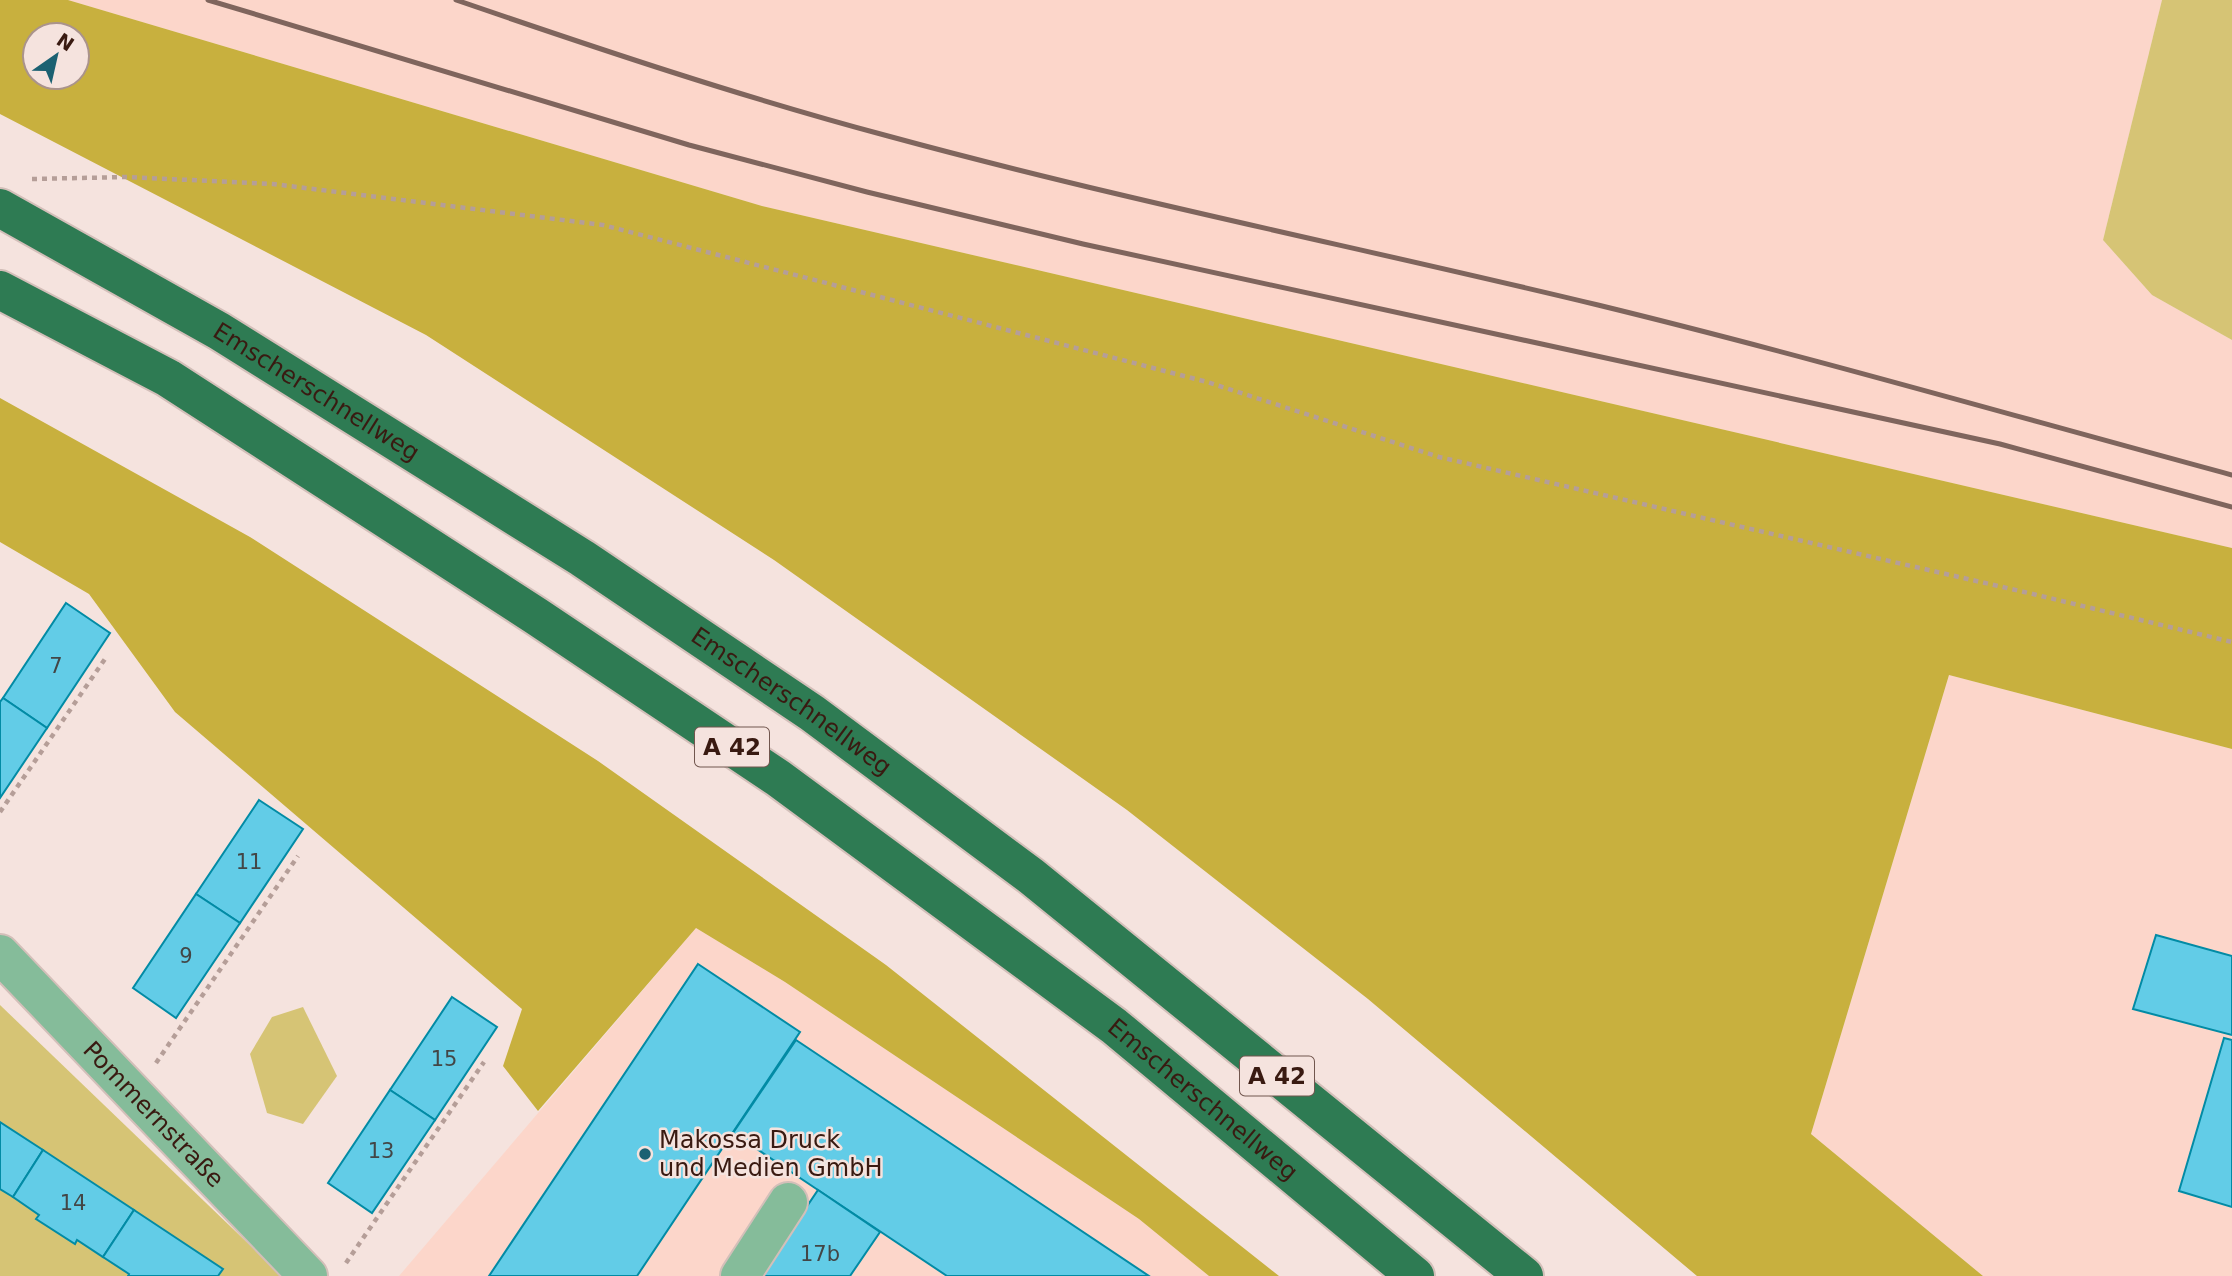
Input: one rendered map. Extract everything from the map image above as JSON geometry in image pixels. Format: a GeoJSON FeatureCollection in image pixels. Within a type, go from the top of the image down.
{"type":"FeatureCollection","features":[{"type":"Feature","properties":{"kind":"highway","name":"Emscherschnellweg"},"geometry":{"type":"LineString","coordinates":[[0,208],[219,331],[582,558],[812,713],[1031,876],[1524,1276]]}},
{"type":"Feature","properties":{"kind":"highway","name":"Emscherschnellweg"},"geometry":{"type":"LineString","coordinates":[[0,290],[168,378],[536,616],[778,778],[1114,1026],[1415,1276]]}},
{"type":"Feature","properties":{"kind":"street","name":"Pommernstraße"},"geometry":{"type":"LineString","coordinates":[[0,954],[135,1094],[286,1268]]}},
{"type":"Feature","properties":{"kind":"street"},"geometry":{"type":"LineString","coordinates":[[740,1276],[788,1202]]}},
{"type":"Feature","properties":{"kind":"path"},"geometry":{"type":"LineString","coordinates":[[25,180],[127,177],[273,184],[603,225],[1207,382],[1439,457],[2024,591],[2232,642]]}},
{"type":"Feature","properties":{"kind":"path"},"geometry":{"type":"LineString","coordinates":[[0,812],[107,656]]}},
{"type":"Feature","properties":{"kind":"path"},"geometry":{"type":"LineString","coordinates":[[135,1094],[298,856]]}},
{"type":"Feature","properties":{"kind":"path"},"geometry":{"type":"LineString","coordinates":[[345,1265],[484,1062]]}},
{"type":"Feature","properties":{"kind":"shaded area"},"geometry":{"type":"Polygon","coordinates":[[[0,0],[68,0],[762,206],[2232,548],[2232,749],[1949,675],[1811,1134],[1983,1276],[1697,1276],[1368,999],[1127,810],[774,560],[426,335],[0,114],[0,0]]]}},
{"type":"Feature","properties":{"kind":"shaded area"},"geometry":{"type":"Polygon","coordinates":[[[68,0],[2162,0],[2103,240],[2152,295],[2232,340],[2232,548],[762,206],[68,0]]]}},
{"type":"Feature","properties":{"kind":"shaded area"},"geometry":{"type":"Polygon","coordinates":[[[2162,0],[2232,0],[2232,340],[2152,295],[2103,240],[2162,0]]]}},
{"type":"Feature","properties":{"kind":"shaded area"},"geometry":{"type":"Polygon","coordinates":[[[0,398],[250,537],[598,761],[886,965],[1279,1276],[1209,1276],[1139,1219],[785,982],[696,928],[538,1111],[503,1066],[522,1009],[175,712],[89,594],[0,542],[0,398]]]}},
{"type":"Feature","properties":{"kind":"shaded area"},"geometry":{"type":"Polygon","coordinates":[[[1949,675],[2232,749],[2232,1276],[1983,1276],[1811,1134],[1949,675]]]}},
{"type":"Feature","properties":{"kind":"shaded area"},"geometry":{"type":"Polygon","coordinates":[[[696,928],[785,982],[1139,1219],[1209,1276],[399,1276],[696,928]]]}},
{"type":"Feature","properties":{"kind":"shaded area"},"geometry":{"type":"Polygon","coordinates":[[[0,1005],[282,1276],[0,1276],[0,1005]]]}},
{"type":"Feature","properties":{"kind":"shaded area"},"geometry":{"type":"Polygon","coordinates":[[[303,1007],[337,1076],[303,1124],[267,1113],[250,1054],[272,1017],[303,1007]]]}},
{"type":"Feature","properties":{"kind":"building"},"geometry":{"type":"Polygon","coordinates":[[[66,603],[110,633],[47,728],[3,698],[66,603]]]}},
{"type":"Feature","properties":{"kind":"building"},"geometry":{"type":"Polygon","coordinates":[[[3,698],[47,728],[0,798],[0,702],[3,698]]]}},
{"type":"Feature","properties":{"kind":"building"},"geometry":{"type":"Polygon","coordinates":[[[259,800],[303,829],[240,923],[196,894],[259,800]]]}},
{"type":"Feature","properties":{"kind":"building"},"geometry":{"type":"Polygon","coordinates":[[[196,894],[240,923],[176,1018],[133,988],[196,894]]]}},
{"type":"Feature","properties":{"kind":"building"},"geometry":{"type":"Polygon","coordinates":[[[2156,935],[2232,956],[2232,1035],[2133,1009],[2156,935]]]}},
{"type":"Feature","properties":{"kind":"building","name":"Makossa Druck und Medien GmbH"},"geometry":{"type":"Polygon","coordinates":[[[698,964],[800,1032],[637,1276],[489,1276],[698,964]]]}},
{"type":"Feature","properties":{"kind":"building"},"geometry":{"type":"Polygon","coordinates":[[[452,997],[497,1027],[435,1120],[390,1090],[452,997]]]}},
{"type":"Feature","properties":{"kind":"building"},"geometry":{"type":"Polygon","coordinates":[[[2224,1038],[2232,1040],[2232,1207],[2179,1191],[2224,1038]]]}},
{"type":"Feature","properties":{"kind":"building"},"geometry":{"type":"Polygon","coordinates":[[[796,1040],[1149,1276],[947,1276],[818,1190],[733,1133],[796,1040]]]}},
{"type":"Feature","properties":{"kind":"building"},"geometry":{"type":"Polygon","coordinates":[[[390,1090],[435,1120],[372,1213],[328,1183],[390,1090]]]}},
{"type":"Feature","properties":{"kind":"building"},"geometry":{"type":"Polygon","coordinates":[[[0,1122],[43,1150],[13,1197],[0,1189],[0,1122]]]}},
{"type":"Feature","properties":{"kind":"building"},"geometry":{"type":"Polygon","coordinates":[[[43,1150],[134,1210],[103,1257],[77,1240],[75,1244],[36,1219],[39,1215],[13,1197],[43,1150]]]}},
{"type":"Feature","properties":{"kind":"building"},"geometry":{"type":"Polygon","coordinates":[[[818,1190],[880,1232],[850,1276],[760,1276],[818,1190]]]}},
{"type":"Feature","properties":{"kind":"building"},"geometry":{"type":"Polygon","coordinates":[[[134,1210],[223,1269],[218,1276],[128,1276],[129,1274],[103,1257],[134,1210]]]}},
{"type":"Feature","properties":{"kind":"railway"},"geometry":{"type":"LineString","coordinates":[[208,0],[689,145],[867,192],[1083,244],[2000,444],[2232,507]]}},
{"type":"Feature","properties":{"kind":"railway"},"geometry":{"type":"LineString","coordinates":[[456,0],[725,89],[888,136],[1065,181],[1678,325],[2232,475]]}},
{"type":"Feature","properties":{"kind":"place","name":"Makossa Druck und Medien GmbH"},"geometry":{"type":"Point","coordinates":[645,1154]}}]}
